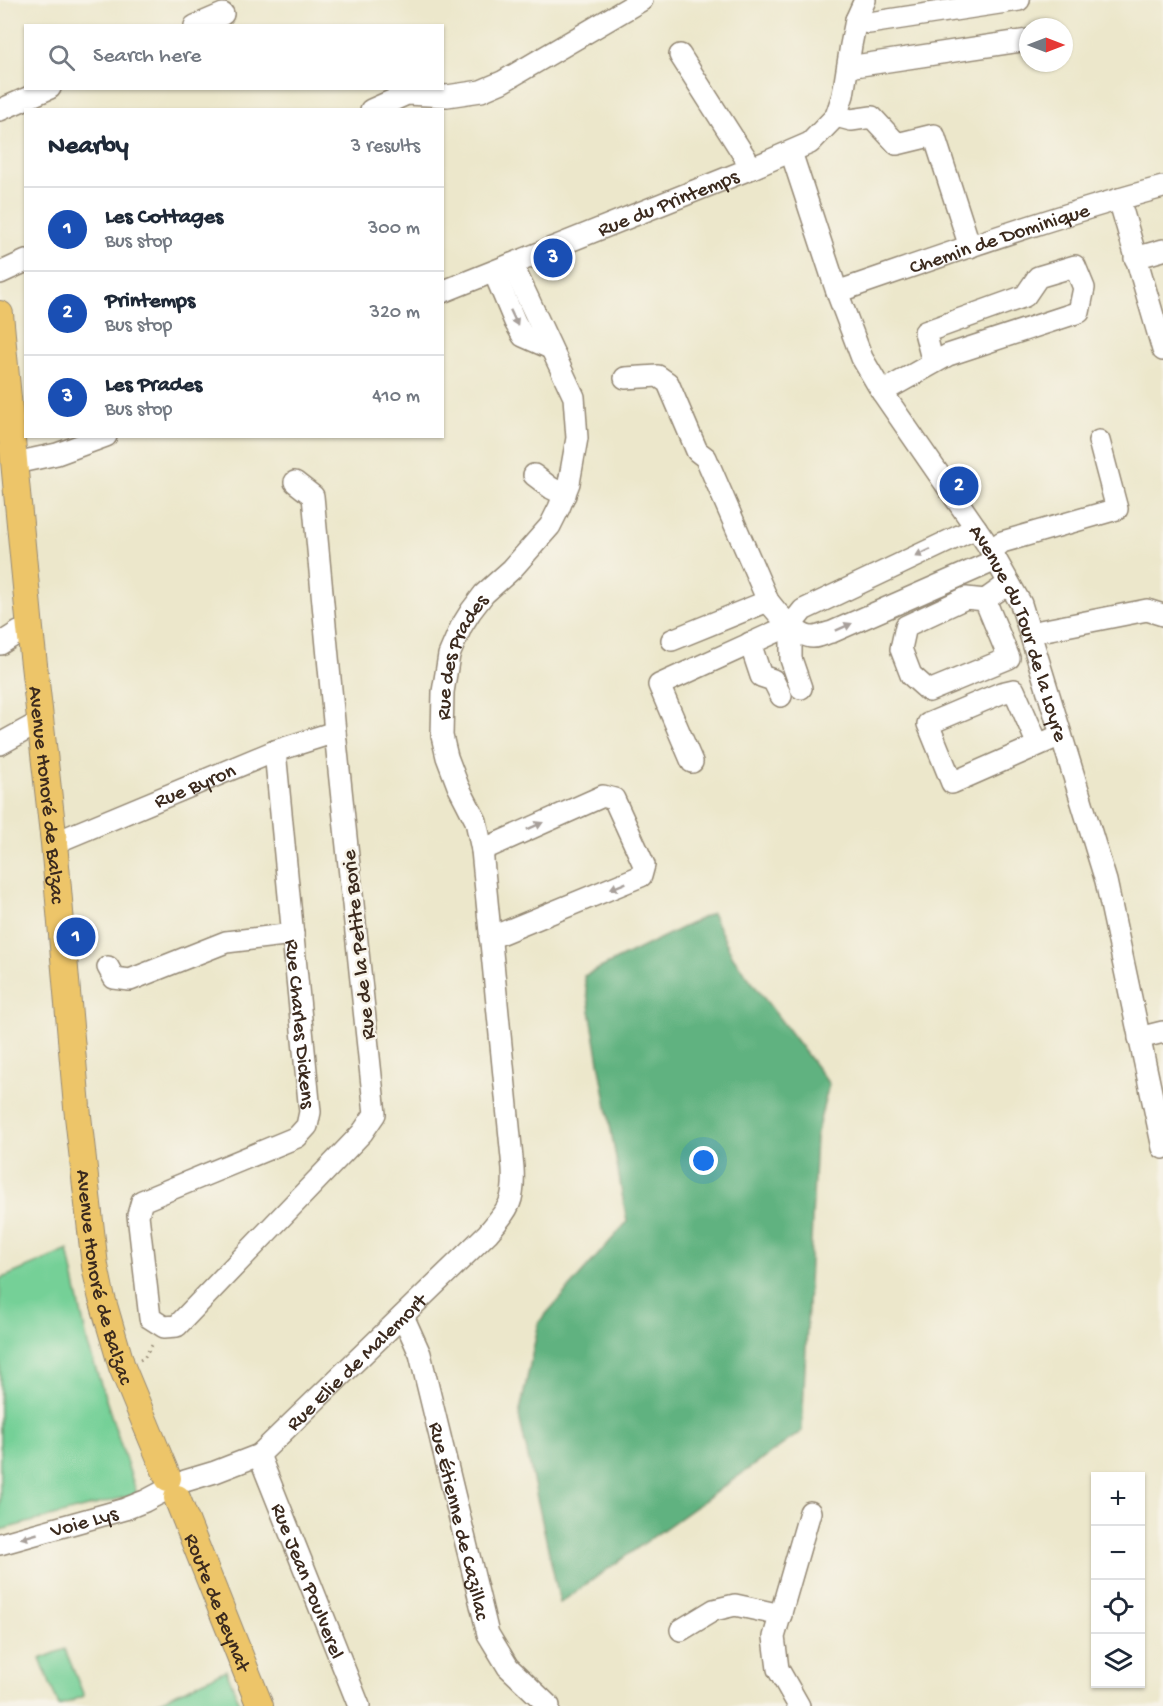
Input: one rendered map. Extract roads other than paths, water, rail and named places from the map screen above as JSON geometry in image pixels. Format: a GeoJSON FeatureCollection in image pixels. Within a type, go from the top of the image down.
{"type":"FeatureCollection","features":[{"type":"Feature","properties":{"kind":"main road","name":"Avenue Honoré de Balzac"},"geometry":{"type":"LineString","coordinates":[[0,314],[3,378],[15,463],[30,628],[54,843],[77,1107],[95,1266],[122,1367],[173,1487]]}},
{"type":"Feature","properties":{"kind":"main road","name":"Route de Beynat"},"geometry":{"type":"LineString","coordinates":[[173,1487],[260,1706]]}},
{"type":"Feature","properties":{"kind":"street"},"geometry":{"type":"LineString","coordinates":[[376,108],[407,94],[447,96],[481,92],[642,0]]}},
{"type":"Feature","properties":{"kind":"street"},"geometry":{"type":"LineString","coordinates":[[865,0],[856,20],[843,95],[836,116],[851,120],[873,117],[897,144],[934,135],[970,247]]}},
{"type":"Feature","properties":{"kind":"street"},"geometry":{"type":"LineString","coordinates":[[856,20],[869,23],[1018,0]]}},
{"type":"Feature","properties":{"kind":"street"},"geometry":{"type":"LineString","coordinates":[[200,24],[223,14]]}},
{"type":"Feature","properties":{"kind":"street"},"geometry":{"type":"LineString","coordinates":[[848,67],[1019,41]]}},
{"type":"Feature","properties":{"kind":"street"},"geometry":{"type":"LineString","coordinates":[[680,55],[752,168]]}},
{"type":"Feature","properties":{"kind":"street"},"geometry":{"type":"LineString","coordinates":[[0,110],[45,90]]}},
{"type":"Feature","properties":{"kind":"street","name":"Rue du Printemps"},"geometry":{"type":"LineString","coordinates":[[444,291],[791,152],[810,143],[836,116]]}},
{"type":"Feature","properties":{"kind":"street","name":"Avenue du Tour de la Loyre"},"geometry":{"type":"LineString","coordinates":[[791,152],[837,292],[862,358],[882,392],[994,555],[1021,604],[1106,881],[1163,1148]]}},
{"type":"Feature","properties":{"kind":"street","name":"Chemin de Dominique"},"geometry":{"type":"LineString","coordinates":[[837,292],[1119,199],[1163,187]]}},
{"type":"Feature","properties":{"kind":"street"},"geometry":{"type":"LineString","coordinates":[[1119,199],[1163,350]]}},
{"type":"Feature","properties":{"kind":"street"},"geometry":{"type":"LineString","coordinates":[[1135,258],[1163,250]]}},
{"type":"Feature","properties":{"kind":"street"},"geometry":{"type":"LineString","coordinates":[[0,273],[24,262]]}},
{"type":"Feature","properties":{"kind":"street"},"geometry":{"type":"LineString","coordinates":[[882,392],[948,355],[1079,312],[1084,288],[1075,266],[1038,277],[1025,296],[925,332],[933,363]]}},
{"type":"Feature","properties":{"kind":"street","name":"Rue des Prades"},"geometry":{"type":"LineString","coordinates":[[503,268],[515,322],[523,336],[550,348],[564,374],[574,397],[577,438],[565,495],[550,526],[512,568],[484,594],[471,611],[461,627],[449,656],[443,692],[442,736],[447,757],[458,786],[476,821],[482,850],[513,1168],[514,1185],[507,1210]]}},
{"type":"Feature","properties":{"kind":"street"},"geometry":{"type":"LineString","coordinates":[[625,378],[658,376],[668,383],[697,451],[706,458],[768,601],[778,614],[804,636],[812,638],[832,632],[994,555],[1002,542],[1117,509],[1099,441]]}},
{"type":"Feature","properties":{"kind":"street"},"geometry":{"type":"LineString","coordinates":[[15,463],[57,454],[101,438]]}},
{"type":"Feature","properties":{"kind":"street"},"geometry":{"type":"LineString","coordinates":[[565,495],[534,475],[543,473],[558,476],[571,473]]}},
{"type":"Feature","properties":{"kind":"street","name":"Rue de la Petite Borie"},"geometry":{"type":"LineString","coordinates":[[164,1327],[177,1326],[362,1133],[375,1114],[313,496],[295,482]]}},
{"type":"Feature","properties":{"kind":"street"},"geometry":{"type":"LineString","coordinates":[[692,762],[660,685],[791,625],[803,610],[976,528]]}},
{"type":"Feature","properties":{"kind":"street"},"geometry":{"type":"LineString","coordinates":[[985,600],[1009,658],[929,691],[911,675],[901,649],[906,626],[966,598],[985,600],[1009,583]]}},
{"type":"Feature","properties":{"kind":"street"},"geometry":{"type":"LineString","coordinates":[[672,640],[768,601]]}},
{"type":"Feature","properties":{"kind":"street"},"geometry":{"type":"LineString","coordinates":[[1030,633],[1147,610],[1163,615]]}},
{"type":"Feature","properties":{"kind":"street"},"geometry":{"type":"LineString","coordinates":[[791,625],[791,659],[801,688]]}},
{"type":"Feature","properties":{"kind":"street"},"geometry":{"type":"LineString","coordinates":[[0,644],[30,628]]}},
{"type":"Feature","properties":{"kind":"street"},"geometry":{"type":"LineString","coordinates":[[750,643],[761,676],[773,680],[781,696]]}},
{"type":"Feature","properties":{"kind":"street"},"geometry":{"type":"LineString","coordinates":[[1038,745],[1014,690],[1001,693],[928,724],[952,783],[1061,735]]}},
{"type":"Feature","properties":{"kind":"street"},"geometry":{"type":"LineString","coordinates":[[0,744],[40,722]]}},
{"type":"Feature","properties":{"kind":"street","name":"Rue Byron"},"geometry":{"type":"LineString","coordinates":[[54,843],[275,751],[335,732]]}},
{"type":"Feature","properties":{"kind":"street","name":"Rue Charles Dickens"},"geometry":{"type":"LineString","coordinates":[[164,1327],[150,1318],[138,1215],[142,1201],[297,1137],[307,1126],[310,1112],[275,751]]}},
{"type":"Feature","properties":{"kind":"street"},"geometry":{"type":"LineString","coordinates":[[482,850],[603,796],[614,799],[644,865],[641,876],[490,938]]}},
{"type":"Feature","properties":{"kind":"street"},"geometry":{"type":"LineString","coordinates":[[108,967],[114,978],[130,980],[226,942],[294,934]]}},
{"type":"Feature","properties":{"kind":"street"},"geometry":{"type":"LineString","coordinates":[[1139,1038],[1163,1032]]}},
{"type":"Feature","properties":{"kind":"street","name":"Rue Elie de Malemort"},"geometry":{"type":"LineString","coordinates":[[173,1487],[259,1455],[488,1233],[507,1210]]}},
{"type":"Feature","properties":{"kind":"street","name":"Rue Étienne de Cazillac"},"geometry":{"type":"LineString","coordinates":[[403,1316],[420,1354],[488,1634],[508,1667],[549,1706]]}},
{"type":"Feature","properties":{"kind":"street","name":"Rue Jean Poulverel"},"geometry":{"type":"LineString","coordinates":[[259,1455],[360,1706]]}},
{"type":"Feature","properties":{"kind":"street","name":"Voie Lys"},"geometry":{"type":"LineString","coordinates":[[0,1544],[125,1509],[173,1487]]}},
{"type":"Feature","properties":{"kind":"street"},"geometry":{"type":"LineString","coordinates":[[799,1706],[778,1669],[774,1637],[810,1512]]}},
{"type":"Feature","properties":{"kind":"street"},"geometry":{"type":"LineString","coordinates":[[681,1630],[714,1610],[735,1605],[781,1615]]}},
{"type":"Feature","properties":{"kind":"place","name":"Les Prades"},"geometry":{"type":"Point","coordinates":[553,258]}},
{"type":"Feature","properties":{"kind":"place","name":"Printemps"},"geometry":{"type":"Point","coordinates":[959,486]}},
{"type":"Feature","properties":{"kind":"place","name":"Les Cottages"},"geometry":{"type":"Point","coordinates":[76,937]}}]}
